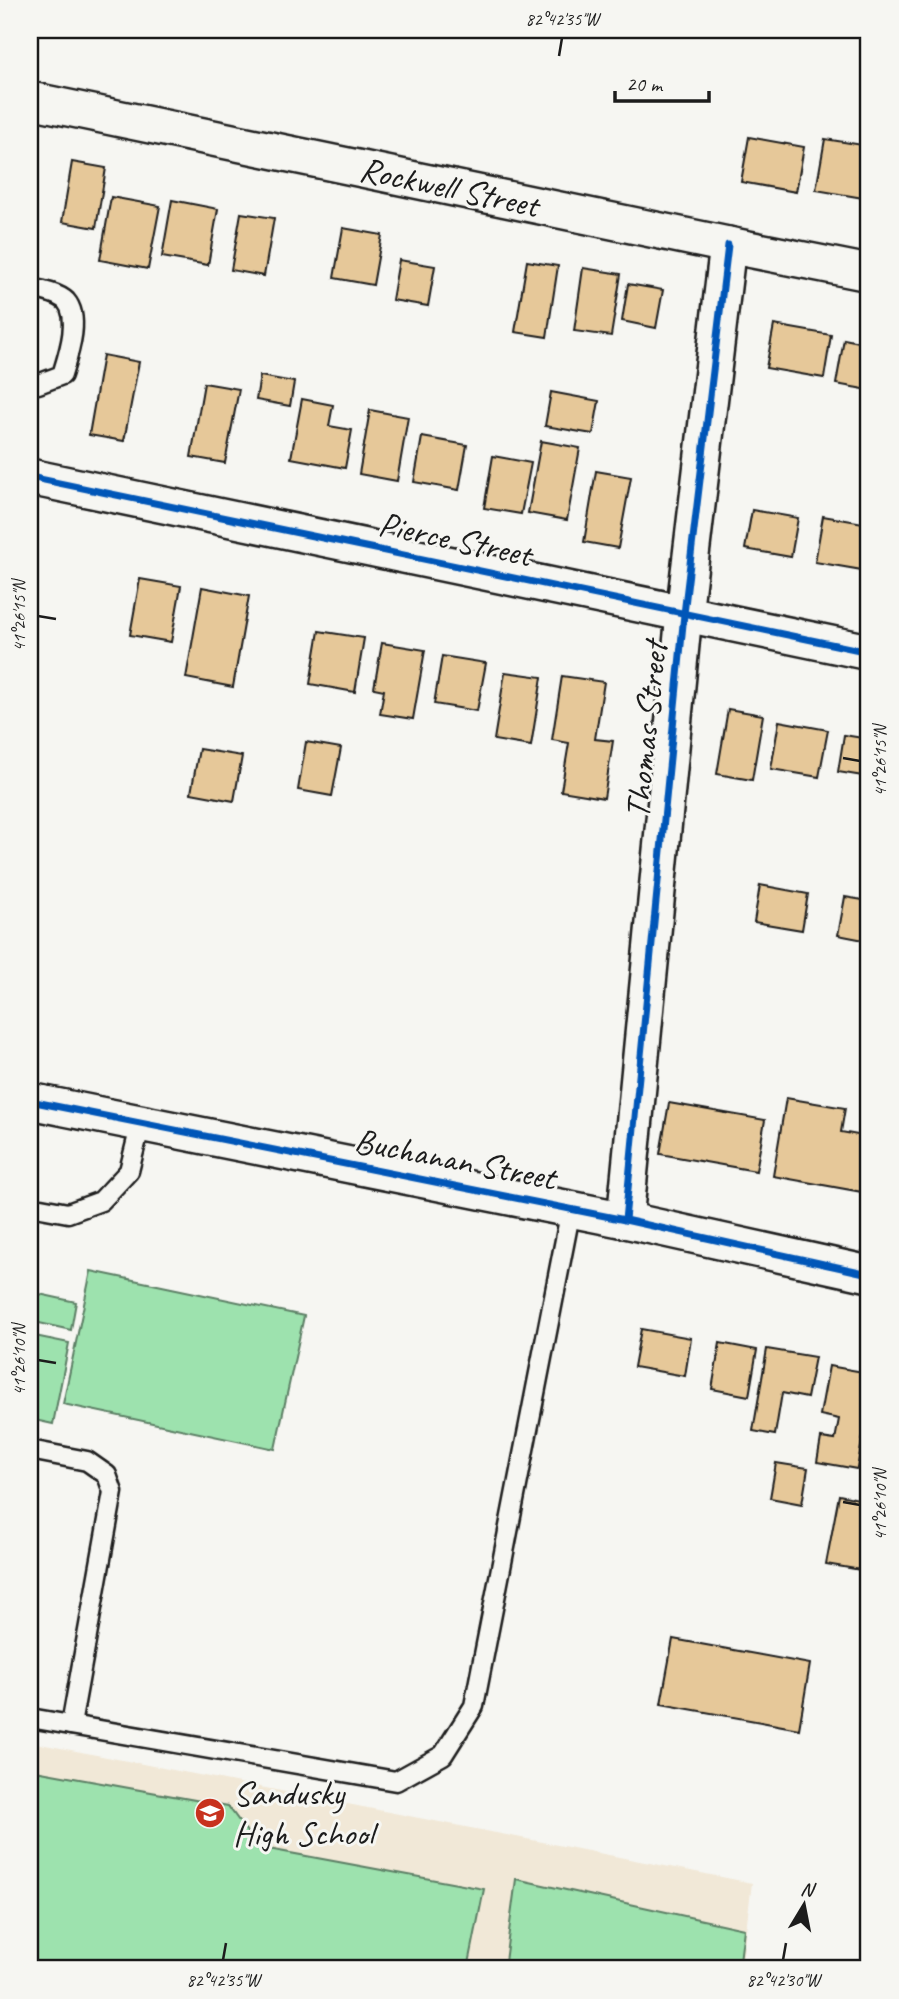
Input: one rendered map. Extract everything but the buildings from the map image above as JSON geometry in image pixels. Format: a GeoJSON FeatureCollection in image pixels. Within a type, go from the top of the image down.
{"type":"FeatureCollection","features":[{"type":"Feature","properties":{"kind":"street","name":"Rockwell Street"},"geometry":{"type":"LineString","coordinates":[[30,100],[869,273]]}},
{"type":"Feature","properties":{"kind":"street","name":"Thomas Street"},"geometry":{"type":"LineString","coordinates":[[625,1220],[684,614],[728,245]]}},
{"type":"Feature","properties":{"kind":"street","name":"Pierce Street"},"geometry":{"type":"LineString","coordinates":[[30,477],[869,652]]}},
{"type":"Feature","properties":{"kind":"street","name":"Buchanan Street"},"geometry":{"type":"LineString","coordinates":[[30,1101],[625,1220],[869,1274]]}},
{"type":"Feature","properties":{"kind":"lane"},"geometry":{"type":"LineString","coordinates":[[30,288],[65,299],[73,315],[70,346],[62,375],[38,384],[30,383]]}},
{"type":"Feature","properties":{"kind":"lane"},"geometry":{"type":"LineString","coordinates":[[30,1206],[68,1213],[101,1202],[129,1171],[141,1123]]}},
{"type":"Feature","properties":{"kind":"lane"},"geometry":{"type":"LineString","coordinates":[[30,1718],[396,1781],[443,1755],[474,1706],[571,1209]]}},
{"type":"Feature","properties":{"kind":"lane"},"geometry":{"type":"LineString","coordinates":[[30,1450],[88,1461],[107,1475],[113,1492],[71,1725]]}},
{"type":"Feature","properties":{"kind":"shaded area","name":"Sandusky High School"},"geometry":{"type":"Polygon","coordinates":[[[30,1742],[752,1883],[741,1969],[30,1969],[30,1742]]]}},
{"type":"Feature","properties":{"kind":"green space"},"geometry":{"type":"Polygon","coordinates":[[[91,1271],[304,1316],[275,1449],[63,1404],[91,1271]]]}},
{"type":"Feature","properties":{"kind":"green space"},"geometry":{"type":"Polygon","coordinates":[[[30,1292],[76,1302],[71,1330],[30,1321],[30,1292]]]}},
{"type":"Feature","properties":{"kind":"green space"},"geometry":{"type":"Polygon","coordinates":[[[30,1335],[69,1343],[53,1424],[30,1419],[30,1335]]]}},
{"type":"Feature","properties":{"kind":"green space"},"geometry":{"type":"Polygon","coordinates":[[[30,1770],[228,1806],[258,1847],[484,1889],[468,1969],[30,1969],[30,1770]]]}},
{"type":"Feature","properties":{"kind":"green space"},"geometry":{"type":"Polygon","coordinates":[[[516,1879],[744,1929],[739,1969],[504,1969],[516,1879]]]}},
{"type":"Feature","properties":{"kind":"cycle path"},"geometry":{"type":"LineString","coordinates":[[625,1220],[684,614],[728,245]]}},
{"type":"Feature","properties":{"kind":"cycle path"},"geometry":{"type":"LineString","coordinates":[[30,477],[869,652]]}},
{"type":"Feature","properties":{"kind":"cycle path"},"geometry":{"type":"LineString","coordinates":[[30,1101],[625,1220],[869,1274]]}},
{"type":"Feature","properties":{"kind":"place","name":"Sandusky High School"},"geometry":{"type":"Point","coordinates":[210,1813]}}]}
